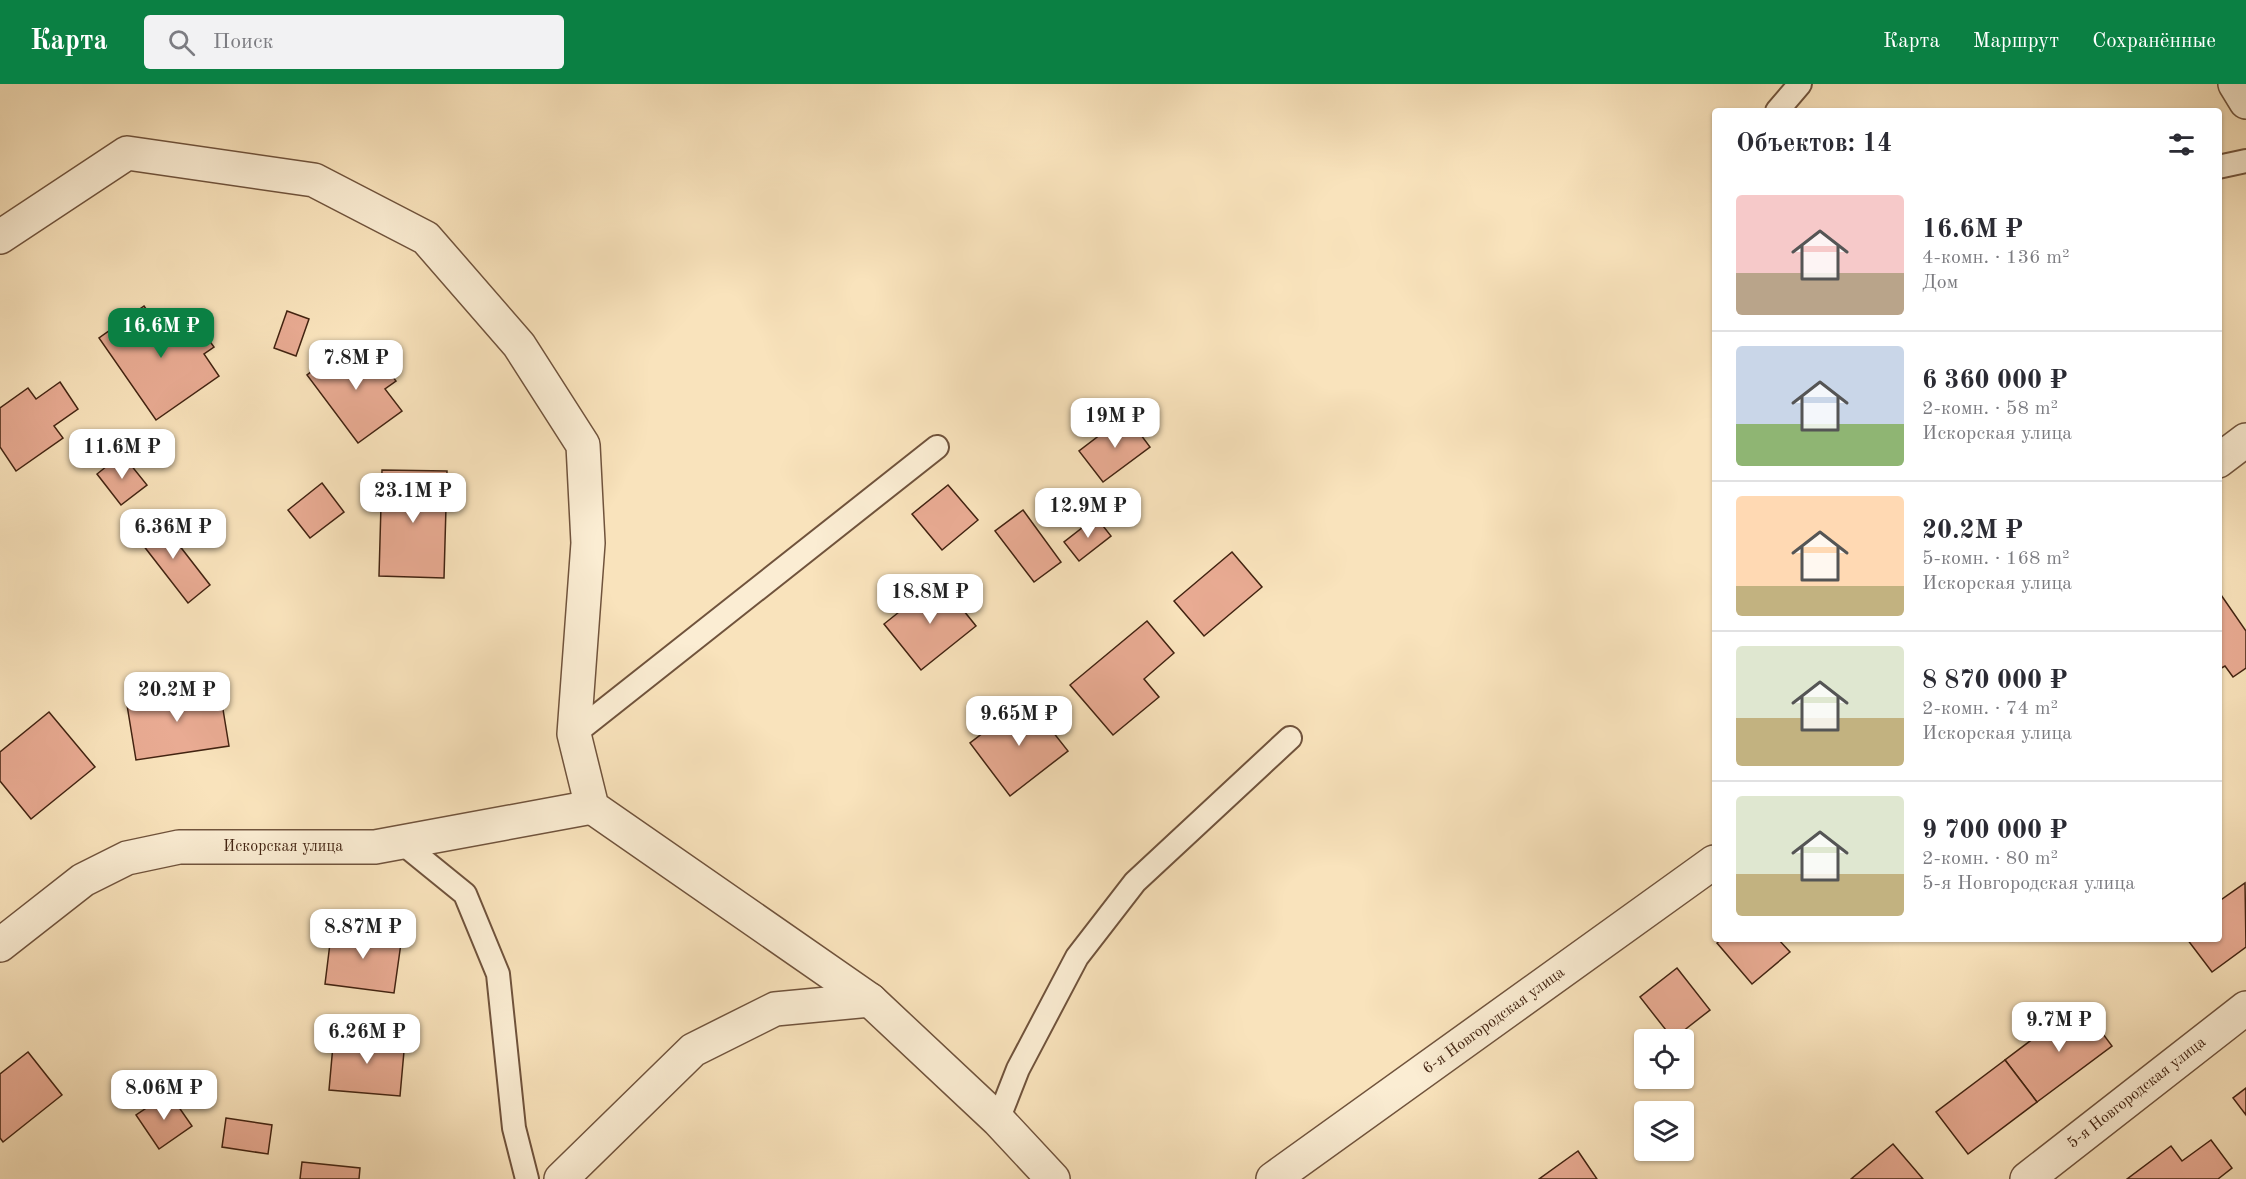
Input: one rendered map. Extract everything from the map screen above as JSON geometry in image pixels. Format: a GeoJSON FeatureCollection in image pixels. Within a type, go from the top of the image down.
{"type":"FeatureCollection","features":[{"type":"Feature","properties":{"kind":"street"},"geometry":{"type":"LineString","coordinates":[[2235,84],[2246,102]]}},
{"type":"Feature","properties":{"kind":"street"},"geometry":{"type":"LineString","coordinates":[[0,237],[127,153],[314,180],[426,238],[519,345],[583,445],[588,543],[574,734],[592,807],[870,1000],[998,1120],[1053,1179]]}},
{"type":"Feature","properties":{"kind":"street"},"geometry":{"type":"LineString","coordinates":[[2222,458],[2246,440]]}},
{"type":"Feature","properties":{"kind":"street","name":"Искорская улица"},"geometry":{"type":"LineString","coordinates":[[0,945],[83,880],[127,858],[179,847],[375,847],[592,807]]}},
{"type":"Feature","properties":{"kind":"street","name":"6-я Новгородская улица"},"geometry":{"type":"LineString","coordinates":[[1273,1179],[1712,863]]}},
{"type":"Feature","properties":{"kind":"street"},"geometry":{"type":"LineString","coordinates":[[561,1179],[693,1050],[775,1009],[870,1000]]}},
{"type":"Feature","properties":{"kind":"street","name":"5-я Новгородская улица"},"geometry":{"type":"LineString","coordinates":[[2027,1179],[2246,1008]]}},
{"type":"Feature","properties":{"kind":"lane"},"geometry":{"type":"LineString","coordinates":[[1780,108],[1800,84]]}},
{"type":"Feature","properties":{"kind":"lane"},"geometry":{"type":"LineString","coordinates":[[2222,166],[2246,161]]}},
{"type":"Feature","properties":{"kind":"lane"},"geometry":{"type":"LineString","coordinates":[[574,734],[937,447]]}},
{"type":"Feature","properties":{"kind":"lane"},"geometry":{"type":"LineString","coordinates":[[998,1120],[1018,1070],[1077,957],[1135,882],[1290,738]]}},
{"type":"Feature","properties":{"kind":"lane"},"geometry":{"type":"LineString","coordinates":[[401,842],[465,894],[498,974],[514,1128],[526,1179]]}},
{"type":"Feature","properties":{"kind":"building"},"geometry":{"type":"Polygon","coordinates":[[[144,306],[155,322],[173,310],[188,332],[198,325],[214,347],[204,354],[219,376],[156,420],[99,338],[144,306]]]}},
{"type":"Feature","properties":{"kind":"building"},"geometry":{"type":"Polygon","coordinates":[[[287,311],[309,319],[296,356],[274,348],[287,311]]]}},
{"type":"Feature","properties":{"kind":"building"},"geometry":{"type":"Polygon","coordinates":[[[350,342],[368,365],[378,357],[396,381],[385,389],[402,411],[358,443],[307,375],[350,342]]]}},
{"type":"Feature","properties":{"kind":"building"},"geometry":{"type":"Polygon","coordinates":[[[60,382],[78,409],[54,426],[63,438],[16,471],[0,447],[0,408],[28,388],[36,399],[60,382]]]}},
{"type":"Feature","properties":{"kind":"building"},"geometry":{"type":"Polygon","coordinates":[[[1126,415],[1150,447],[1103,482],[1079,451],[1126,415]]]}},
{"type":"Feature","properties":{"kind":"building"},"geometry":{"type":"Polygon","coordinates":[[[122,454],[147,485],[121,505],[97,474],[122,454]]]}},
{"type":"Feature","properties":{"kind":"building"},"geometry":{"type":"Polygon","coordinates":[[[382,470],[447,471],[444,578],[379,576],[382,470]]]}},
{"type":"Feature","properties":{"kind":"building"},"geometry":{"type":"Polygon","coordinates":[[[322,483],[344,512],[310,538],[288,510],[322,483]]]}},
{"type":"Feature","properties":{"kind":"building"},"geometry":{"type":"Polygon","coordinates":[[[948,485],[978,520],[942,550],[912,514],[948,485]]]}},
{"type":"Feature","properties":{"kind":"building"},"geometry":{"type":"Polygon","coordinates":[[[1023,510],[1061,562],[1034,582],[995,531],[1023,510]]]}},
{"type":"Feature","properties":{"kind":"building"},"geometry":{"type":"Polygon","coordinates":[[[1096,517],[1111,536],[1079,561],[1064,542],[1096,517]]]}},
{"type":"Feature","properties":{"kind":"building"},"geometry":{"type":"Polygon","coordinates":[[[158,518],[210,585],[188,603],[136,536],[158,518]]]}},
{"type":"Feature","properties":{"kind":"building"},"geometry":{"type":"Polygon","coordinates":[[[1232,552],[1262,587],[1204,636],[1174,601],[1232,552]]]}},
{"type":"Feature","properties":{"kind":"building"},"geometry":{"type":"Polygon","coordinates":[[[939,580],[976,626],[921,670],[884,624],[939,580]]]}},
{"type":"Feature","properties":{"kind":"building"},"geometry":{"type":"Polygon","coordinates":[[[2222,596],[2246,631],[2246,668],[2233,677],[2225,666],[2222,668],[2222,596]]]}},
{"type":"Feature","properties":{"kind":"building"},"geometry":{"type":"Polygon","coordinates":[[[1147,621],[1174,653],[1144,679],[1159,697],[1113,735],[1070,685],[1147,621]]]}},
{"type":"Feature","properties":{"kind":"building"},"geometry":{"type":"Polygon","coordinates":[[[219,685],[229,746],[136,760],[126,699],[219,685]]]}},
{"type":"Feature","properties":{"kind":"building"},"geometry":{"type":"Polygon","coordinates":[[[1027,699],[1068,751],[1010,796],[970,743],[1027,699]]]}},
{"type":"Feature","properties":{"kind":"building"},"geometry":{"type":"Polygon","coordinates":[[[49,712],[95,767],[31,819],[0,781],[0,752],[49,712]]]}},
{"type":"Feature","properties":{"kind":"building"},"geometry":{"type":"Polygon","coordinates":[[[2245,883],[2246,947],[2212,972],[2189,942],[2222,942],[2222,899],[2245,883]]]}},
{"type":"Feature","properties":{"kind":"building"},"geometry":{"type":"Polygon","coordinates":[[[332,927],[402,936],[394,993],[325,984],[332,927]]]}},
{"type":"Feature","properties":{"kind":"building"},"geometry":{"type":"Polygon","coordinates":[[[1781,942],[1790,952],[1752,984],[1717,943],[1781,942]]]}},
{"type":"Feature","properties":{"kind":"building"},"geometry":{"type":"Polygon","coordinates":[[[1677,968],[1710,1010],[1686,1029],[1665,1029],[1640,997],[1677,968]]]}},
{"type":"Feature","properties":{"kind":"building"},"geometry":{"type":"Polygon","coordinates":[[[2080,1003],[2112,1046],[2037,1102],[2005,1060],[2080,1003]]]}},
{"type":"Feature","properties":{"kind":"building"},"geometry":{"type":"Polygon","coordinates":[[[334,1034],[405,1040],[400,1096],[329,1090],[334,1034]]]}},
{"type":"Feature","properties":{"kind":"building"},"geometry":{"type":"Polygon","coordinates":[[[28,1052],[62,1095],[3,1142],[0,1138],[0,1074],[28,1052]]]}},
{"type":"Feature","properties":{"kind":"building"},"geometry":{"type":"Polygon","coordinates":[[[2005,1060],[2037,1102],[1968,1154],[1936,1112],[2005,1060]]]}},
{"type":"Feature","properties":{"kind":"building"},"geometry":{"type":"Polygon","coordinates":[[[2246,1088],[2246,1115],[2233,1098],[2246,1088]]]}},
{"type":"Feature","properties":{"kind":"building"},"geometry":{"type":"Polygon","coordinates":[[[169,1093],[192,1126],[159,1149],[136,1115],[169,1093]]]}},
{"type":"Feature","properties":{"kind":"building"},"geometry":{"type":"Polygon","coordinates":[[[226,1118],[272,1125],[268,1154],[222,1147],[226,1118]]]}},
{"type":"Feature","properties":{"kind":"building"},"geometry":{"type":"Polygon","coordinates":[[[2211,1140],[2232,1168],[2218,1179],[2127,1179],[2171,1146],[2182,1161],[2211,1140]]]}},
{"type":"Feature","properties":{"kind":"building"},"geometry":{"type":"Polygon","coordinates":[[[1893,1144],[1923,1179],[1851,1179],[1893,1144]]]}},
{"type":"Feature","properties":{"kind":"building"},"geometry":{"type":"Polygon","coordinates":[[[1578,1151],[1597,1179],[1539,1179],[1578,1151]]]}},
{"type":"Feature","properties":{"kind":"building"},"geometry":{"type":"Polygon","coordinates":[[[302,1162],[360,1168],[359,1179],[300,1179],[302,1162]]]}}]}
